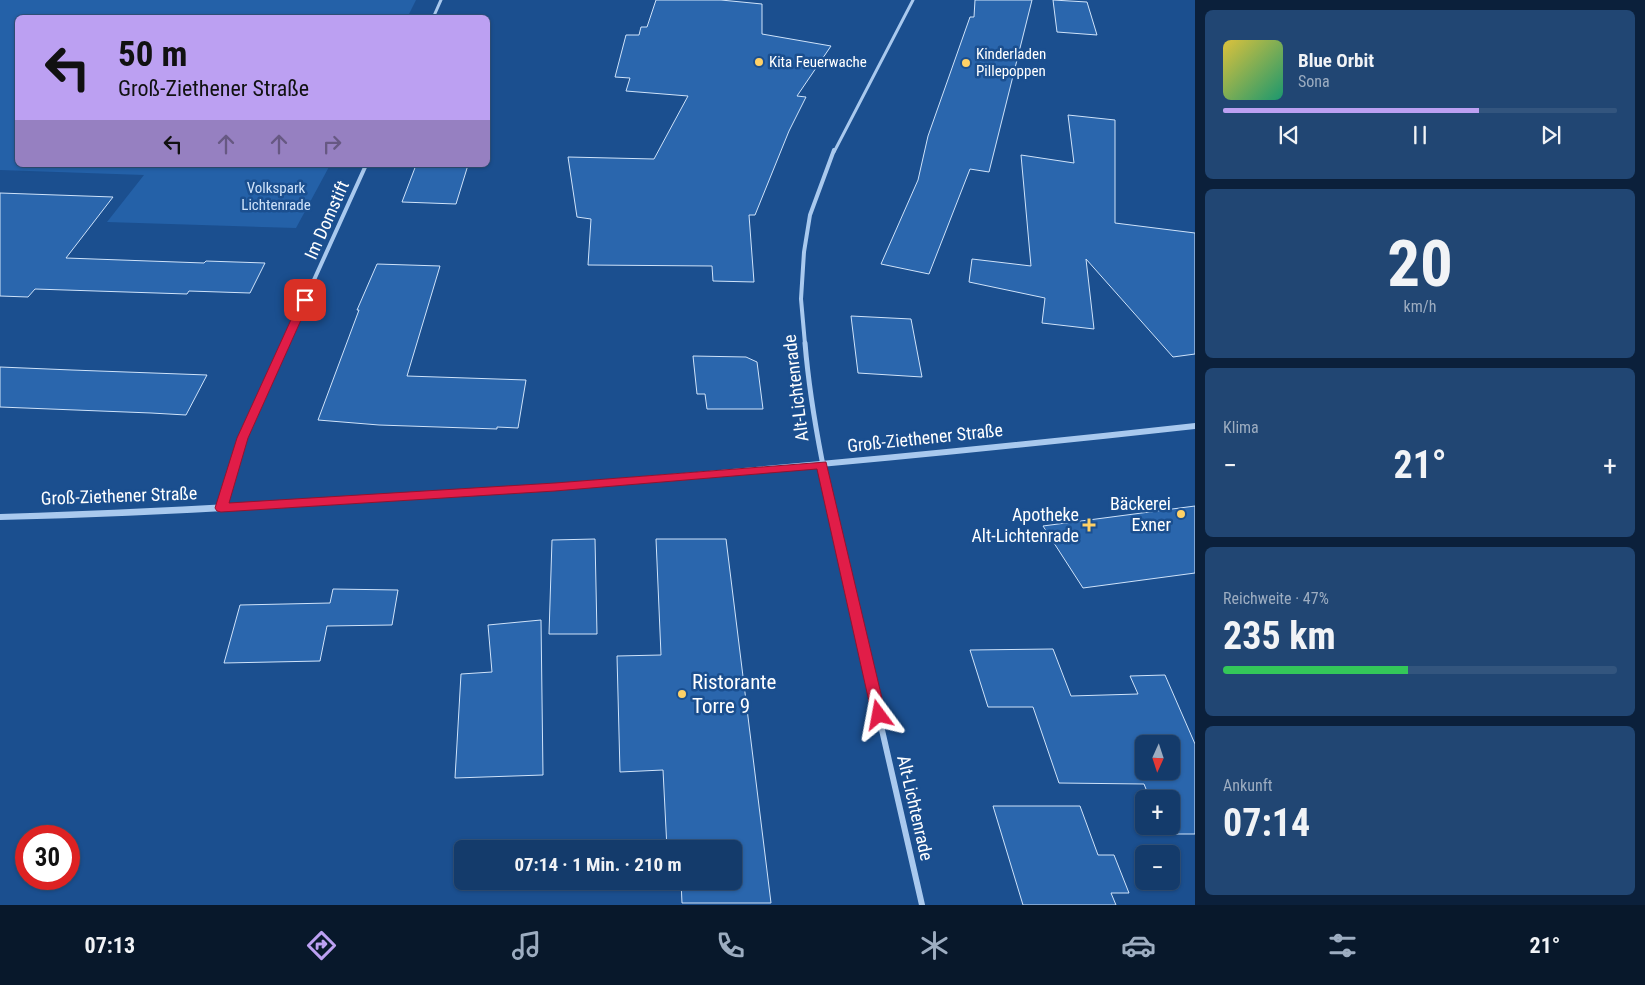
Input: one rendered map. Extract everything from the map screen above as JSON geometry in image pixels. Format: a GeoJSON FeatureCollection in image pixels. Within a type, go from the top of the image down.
{"type":"FeatureCollection","features":[{"type":"Feature","properties":{"kind":"street"},"geometry":{"type":"LineString","coordinates":[[434,15],[441,0]]}},
{"type":"Feature","properties":{"kind":"street","name":"Alt-Lichtenrade"},"geometry":{"type":"LineString","coordinates":[[913,0],[832,155],[810,215],[804,252],[801,299],[809,393],[822,465],[922,905]]}},
{"type":"Feature","properties":{"kind":"street","name":"Im Domstift"},"geometry":{"type":"LineString","coordinates":[[221,508],[243,438],[365,167]]}},
{"type":"Feature","properties":{"kind":"street","name":"Groß-Ziethener Straße"},"geometry":{"type":"LineString","coordinates":[[0,517],[221,508],[555,487],[822,465],[1195,426]]}},
{"type":"Feature","properties":{"kind":"green space","name":"Volkspark Lichtenrade"},"geometry":{"type":"Polygon","coordinates":[[[0,0],[416,0],[408,15],[15,15],[15,167],[329,167],[296,228],[107,222],[144,175],[0,170],[0,0]]]}},
{"type":"Feature","properties":{"kind":"building"},"geometry":{"type":"Polygon","coordinates":[[[656,0],[721,0],[762,4],[762,34],[831,46],[797,96],[806,97],[789,131],[755,215],[749,215],[754,282],[713,281],[712,266],[588,265],[591,219],[577,217],[568,157],[654,159],[688,96],[626,91],[630,78],[615,77],[626,35],[639,35],[641,27],[647,27],[656,0]]]}},
{"type":"Feature","properties":{"kind":"building"},"geometry":{"type":"Polygon","coordinates":[[[975,0],[1032,0],[989,172],[970,169],[929,274],[881,264],[918,180],[928,136],[970,17],[974,17],[975,0]]]}},
{"type":"Feature","properties":{"kind":"building"},"geometry":{"type":"Polygon","coordinates":[[[1053,0],[1087,2],[1097,35],[1057,32],[1053,0]]]}},
{"type":"Feature","properties":{"kind":"building"},"geometry":{"type":"Polygon","coordinates":[[[1068,115],[1115,120],[1115,223],[1195,233],[1195,354],[1173,357],[1086,259],[1094,329],[1042,323],[1045,298],[969,282],[972,259],[1031,266],[1021,155],[1074,163],[1068,115]]]}},
{"type":"Feature","properties":{"kind":"building"},"geometry":{"type":"Polygon","coordinates":[[[415,167],[467,167],[456,204],[402,202],[415,167]]]}},
{"type":"Feature","properties":{"kind":"building"},"geometry":{"type":"Polygon","coordinates":[[[0,193],[113,197],[66,258],[204,263],[206,261],[265,263],[250,293],[189,291],[187,294],[35,289],[28,297],[0,296],[0,193]]]}},
{"type":"Feature","properties":{"kind":"building"},"geometry":{"type":"Polygon","coordinates":[[[377,264],[440,266],[407,376],[526,380],[518,428],[379,425],[318,420],[359,310],[357,310],[377,264]]]}},
{"type":"Feature","properties":{"kind":"building"},"geometry":{"type":"Polygon","coordinates":[[[851,316],[911,319],[922,377],[858,373],[851,316]]]}},
{"type":"Feature","properties":{"kind":"building"},"geometry":{"type":"Polygon","coordinates":[[[693,356],[746,357],[757,362],[763,409],[707,409],[705,394],[697,394],[693,356]]]}},
{"type":"Feature","properties":{"kind":"building"},"geometry":{"type":"Polygon","coordinates":[[[0,367],[207,375],[186,415],[0,407],[0,367]]]}},
{"type":"Feature","properties":{"kind":"building"},"geometry":{"type":"Polygon","coordinates":[[[1195,506],[1195,573],[1083,588],[1043,526],[1195,506]]]}},
{"type":"Feature","properties":{"kind":"building"},"geometry":{"type":"Polygon","coordinates":[[[595,539],[597,634],[549,634],[552,540],[595,539]]]}},
{"type":"Feature","properties":{"kind":"building"},"geometry":{"type":"Polygon","coordinates":[[[656,539],[726,539],[771,903],[682,903],[681,890],[742,890],[742,840],[667,840],[663,770],[620,772],[617,656],[661,655],[656,539]]]}},
{"type":"Feature","properties":{"kind":"building"},"geometry":{"type":"Polygon","coordinates":[[[333,589],[398,590],[392,625],[327,626],[320,661],[224,663],[240,605],[330,603],[333,589]]]}},
{"type":"Feature","properties":{"kind":"building"},"geometry":{"type":"Polygon","coordinates":[[[541,620],[543,775],[455,778],[461,674],[492,672],[488,625],[541,620]]]}},
{"type":"Feature","properties":{"kind":"building"},"geometry":{"type":"Polygon","coordinates":[[[1053,649],[1071,696],[1138,694],[1130,676],[1165,675],[1195,744],[1195,834],[1180,834],[1180,790],[1146,790],[1144,784],[1059,783],[1033,707],[988,707],[970,650],[1053,649]]]}},
{"type":"Feature","properties":{"kind":"building"},"geometry":{"type":"Polygon","coordinates":[[[993,806],[1080,806],[1098,855],[1114,855],[1129,893],[1111,893],[1116,905],[1023,905],[993,806]]]}},
{"type":"Feature","properties":{"kind":"place","name":"Kita Feuerwache"},"geometry":{"type":"Point","coordinates":[759,62]}},
{"type":"Feature","properties":{"kind":"place","name":"Kinderladen Pillepoppen"},"geometry":{"type":"Point","coordinates":[966,63]}},
{"type":"Feature","properties":{"kind":"place","name":"Bäckerei Exner"},"geometry":{"type":"Point","coordinates":[1181,514]}},
{"type":"Feature","properties":{"kind":"place","name":"Apotheke Alt-Lichtenrade"},"geometry":{"type":"Point","coordinates":[1089,525]}},
{"type":"Feature","properties":{"kind":"place","name":"Ristorante Torre 9"},"geometry":{"type":"Point","coordinates":[682,694]}},
{"type":"Feature","properties":{"kind":"route"},"geometry":{"type":"LineString","coordinates":[[305,300],[243,438],[221,508],[555,487],[822,465],[879,715]]}}]}
